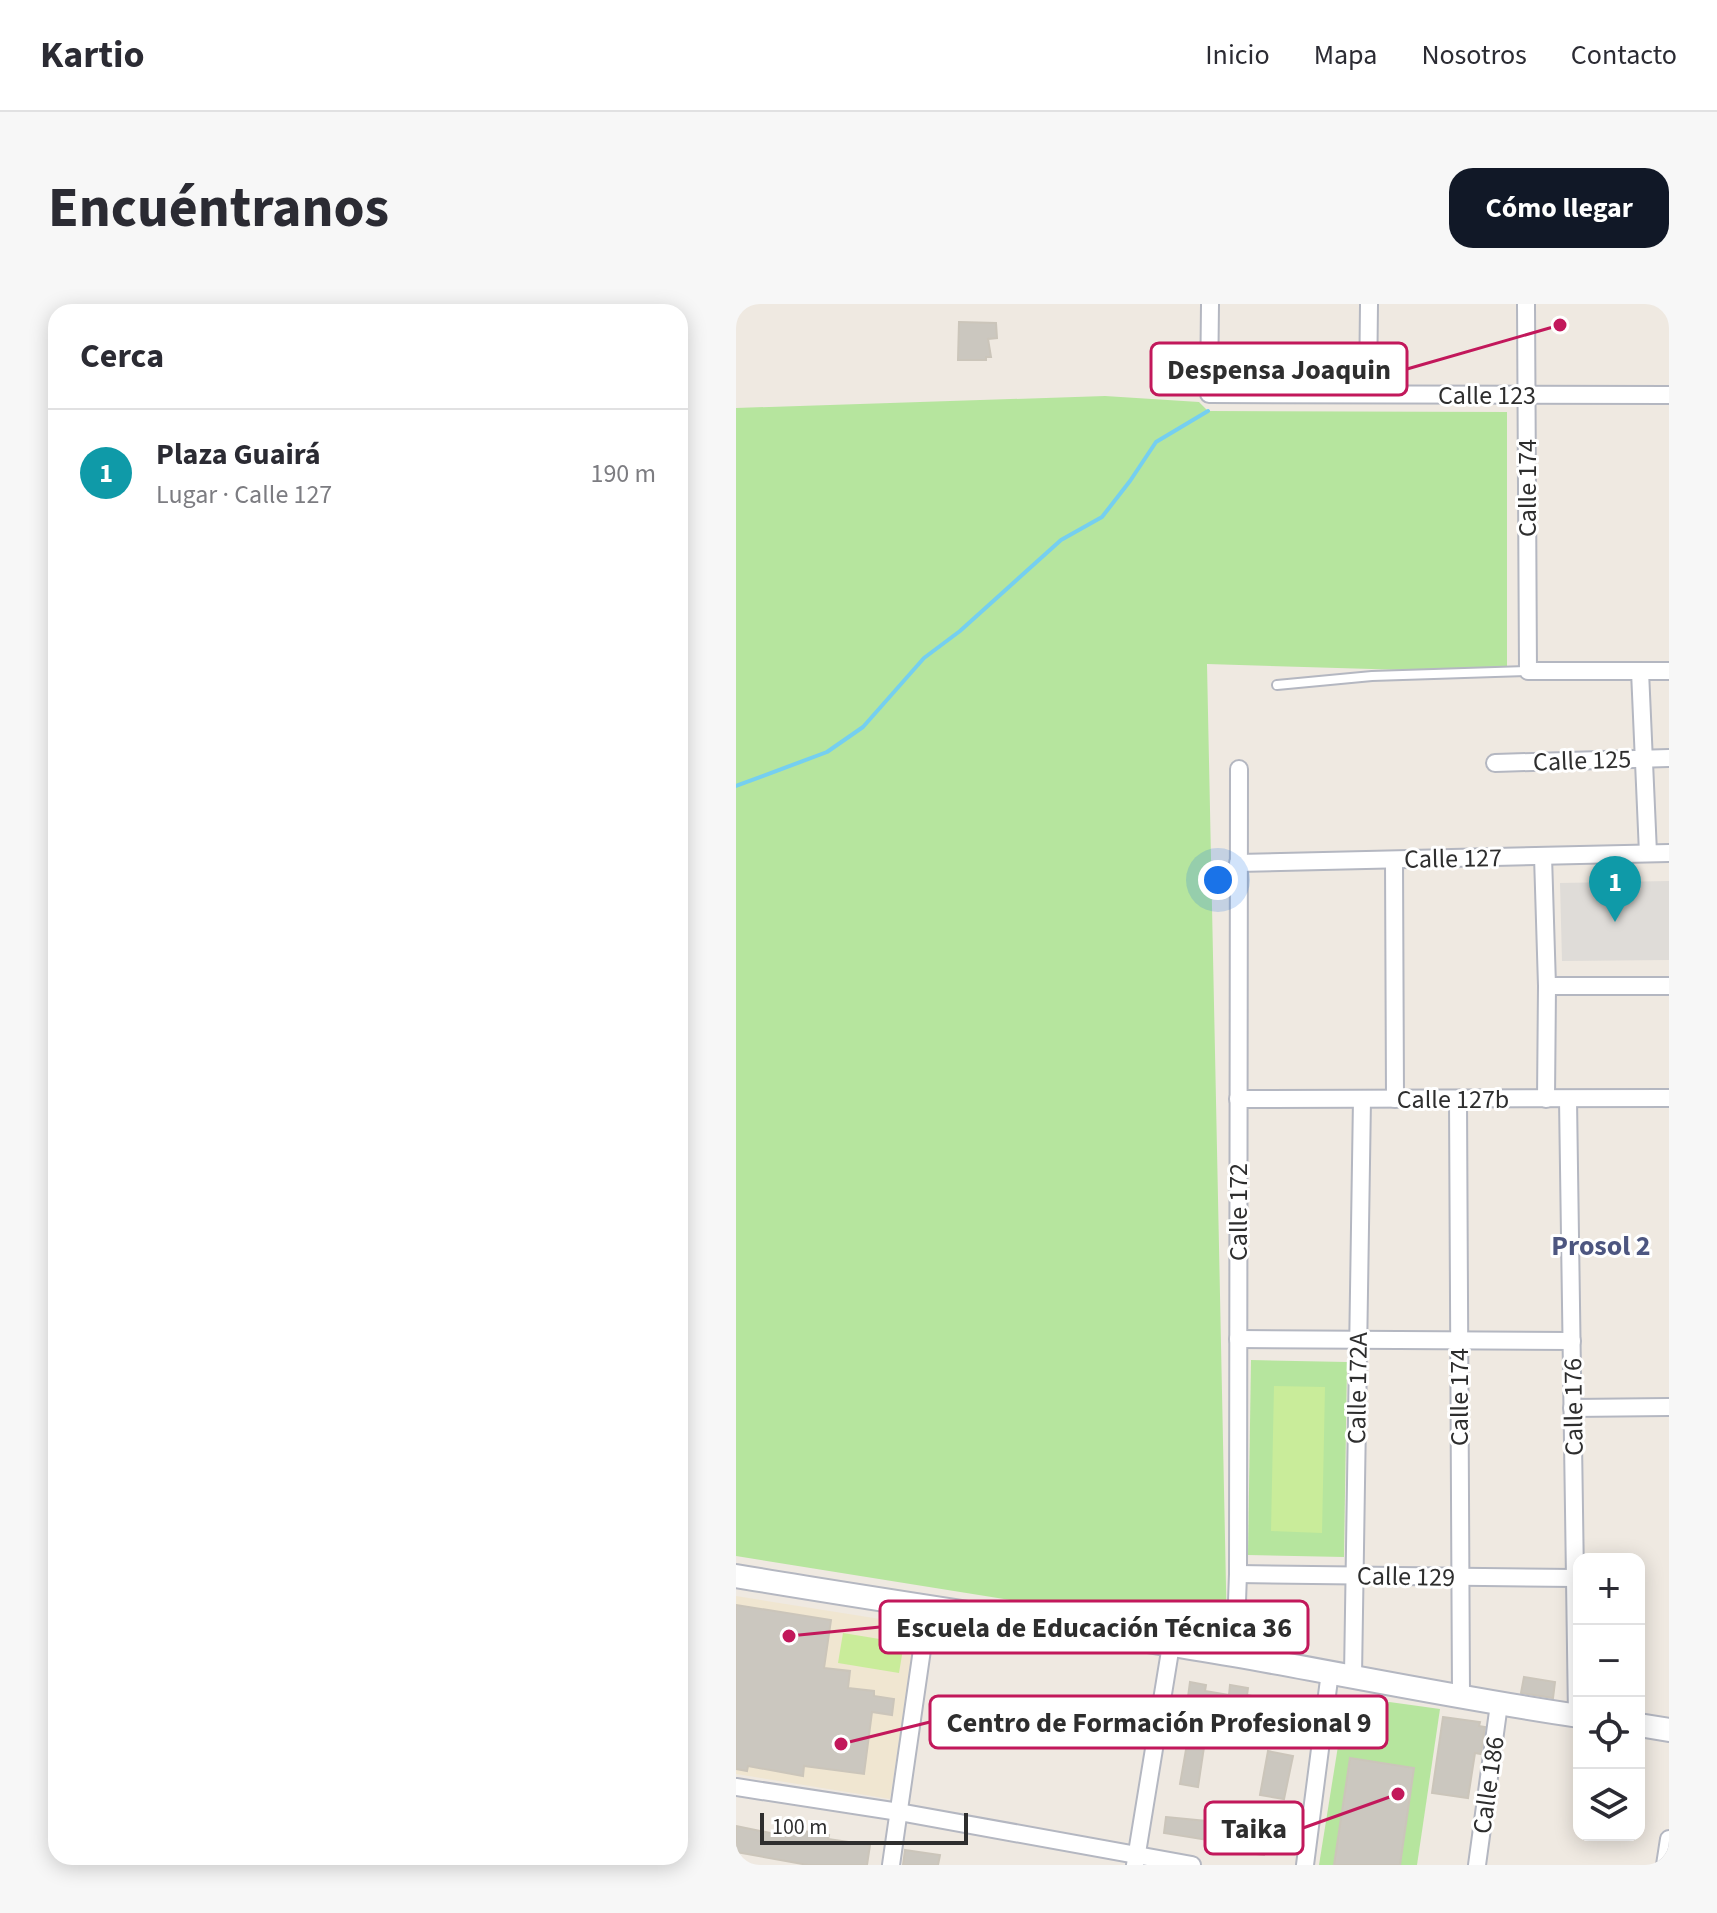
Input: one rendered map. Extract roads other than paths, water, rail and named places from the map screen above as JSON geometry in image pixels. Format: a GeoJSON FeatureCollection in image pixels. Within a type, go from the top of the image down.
{"type":"FeatureCollection","features":[{"type":"Feature","properties":{"kind":"main road"},"geometry":{"type":"LineString","coordinates":[[736,1576],[1171,1645],[1573,1715]]}},
{"type":"Feature","properties":{"kind":"main road"},"geometry":{"type":"LineString","coordinates":[[1645,1726],[1669,1730]]}},
{"type":"Feature","properties":{"kind":"street","name":"Calle 123"},"geometry":{"type":"LineString","coordinates":[[1210,304],[1209,394],[1669,395]]}},
{"type":"Feature","properties":{"kind":"street"},"geometry":{"type":"LineString","coordinates":[[1368,394],[1369,304]]}},
{"type":"Feature","properties":{"kind":"street","name":"Calle 174"},"geometry":{"type":"LineString","coordinates":[[1526,304],[1528,671]]}},
{"type":"Feature","properties":{"kind":"street"},"geometry":{"type":"LineString","coordinates":[[1528,671],[1669,671]]}},
{"type":"Feature","properties":{"kind":"street"},"geometry":{"type":"LineString","coordinates":[[1640,671],[1648,853]]}},
{"type":"Feature","properties":{"kind":"street","name":"Calle 125"},"geometry":{"type":"LineString","coordinates":[[1495,763],[1669,758]]}},
{"type":"Feature","properties":{"kind":"street","name":"Calle 172"},"geometry":{"type":"LineString","coordinates":[[1235,1656],[1238,1574],[1239,769]]}},
{"type":"Feature","properties":{"kind":"street","name":"Calle 127"},"geometry":{"type":"LineString","coordinates":[[1238,863],[1669,853]]}},
{"type":"Feature","properties":{"kind":"street"},"geometry":{"type":"LineString","coordinates":[[1543,856],[1546,1099]]}},
{"type":"Feature","properties":{"kind":"street"},"geometry":{"type":"LineString","coordinates":[[1394,860],[1395,1099]]}},
{"type":"Feature","properties":{"kind":"street"},"geometry":{"type":"LineString","coordinates":[[1547,986],[1669,986]]}},
{"type":"Feature","properties":{"kind":"street","name":"Calle 127b"},"geometry":{"type":"LineString","coordinates":[[1238,1099],[1669,1098]]}},
{"type":"Feature","properties":{"kind":"street","name":"Calle 172A"},"geometry":{"type":"LineString","coordinates":[[1353,1676],[1362,1099]]}},
{"type":"Feature","properties":{"kind":"street","name":"Calle 174"},"geometry":{"type":"LineString","coordinates":[[1458,1099],[1461,1695]]}},
{"type":"Feature","properties":{"kind":"street","name":"Calle 176"},"geometry":{"type":"LineString","coordinates":[[1568,1099],[1575,1553]]}},
{"type":"Feature","properties":{"kind":"street"},"geometry":{"type":"LineString","coordinates":[[1238,1339],[1572,1341]]}},
{"type":"Feature","properties":{"kind":"street"},"geometry":{"type":"LineString","coordinates":[[1572,1408],[1669,1407]]}},
{"type":"Feature","properties":{"kind":"street","name":"Calle 129"},"geometry":{"type":"LineString","coordinates":[[1238,1574],[1573,1578]]}},
{"type":"Feature","properties":{"kind":"street"},"geometry":{"type":"LineString","coordinates":[[891,1865],[928,1608]]}},
{"type":"Feature","properties":{"kind":"street","name":"Calle 176"},"geometry":{"type":"LineString","coordinates":[[1576,1625],[1578,1697]]}},
{"type":"Feature","properties":{"kind":"street"},"geometry":{"type":"LineString","coordinates":[[1135,1860],[1171,1645]]}},
{"type":"Feature","properties":{"kind":"street"},"geometry":{"type":"LineString","coordinates":[[1305,1865],[1330,1672]]}},
{"type":"Feature","properties":{"kind":"street","name":"Calle 186"},"geometry":{"type":"LineString","coordinates":[[1477,1865],[1499,1704]]}},
{"type":"Feature","properties":{"kind":"street"},"geometry":{"type":"LineString","coordinates":[[736,1787],[899,1812],[1135,1860],[1192,1865]]}},
{"type":"Feature","properties":{"kind":"street"},"geometry":{"type":"LineString","coordinates":[[1665,1865],[1669,1839]]}},
{"type":"Feature","properties":{"kind":"lane"},"geometry":{"type":"LineString","coordinates":[[1277,685],[1372,676],[1528,671]]}},
{"type":"Feature","properties":{"kind":"waterway"},"geometry":{"type":"LineString","coordinates":[[736,786],[827,752],[863,727],[924,658],[960,631],[1061,540],[1102,517],[1156,442],[1208,411]]}},
{"type":"Feature","properties":{"kind":"place","name":"Despensa Joaquin"},"geometry":{"type":"Point","coordinates":[1560,325]}},
{"type":"Feature","properties":{"kind":"place","name":"Plaza Guairá"},"geometry":{"type":"Point","coordinates":[1615,922]}},
{"type":"Feature","properties":{"kind":"place","name":"Escuela de Educación Técnica 36"},"geometry":{"type":"Point","coordinates":[789,1636]}},
{"type":"Feature","properties":{"kind":"place","name":"Centro de Formación Profesional 9"},"geometry":{"type":"Point","coordinates":[841,1744]}},
{"type":"Feature","properties":{"kind":"place","name":"Taika"},"geometry":{"type":"Point","coordinates":[1398,1794]}},
{"type":"Feature","properties":{"kind":"district","name":"Prosol 2"},"geometry":{"type":"Point","coordinates":[1601,1245]}}]}
